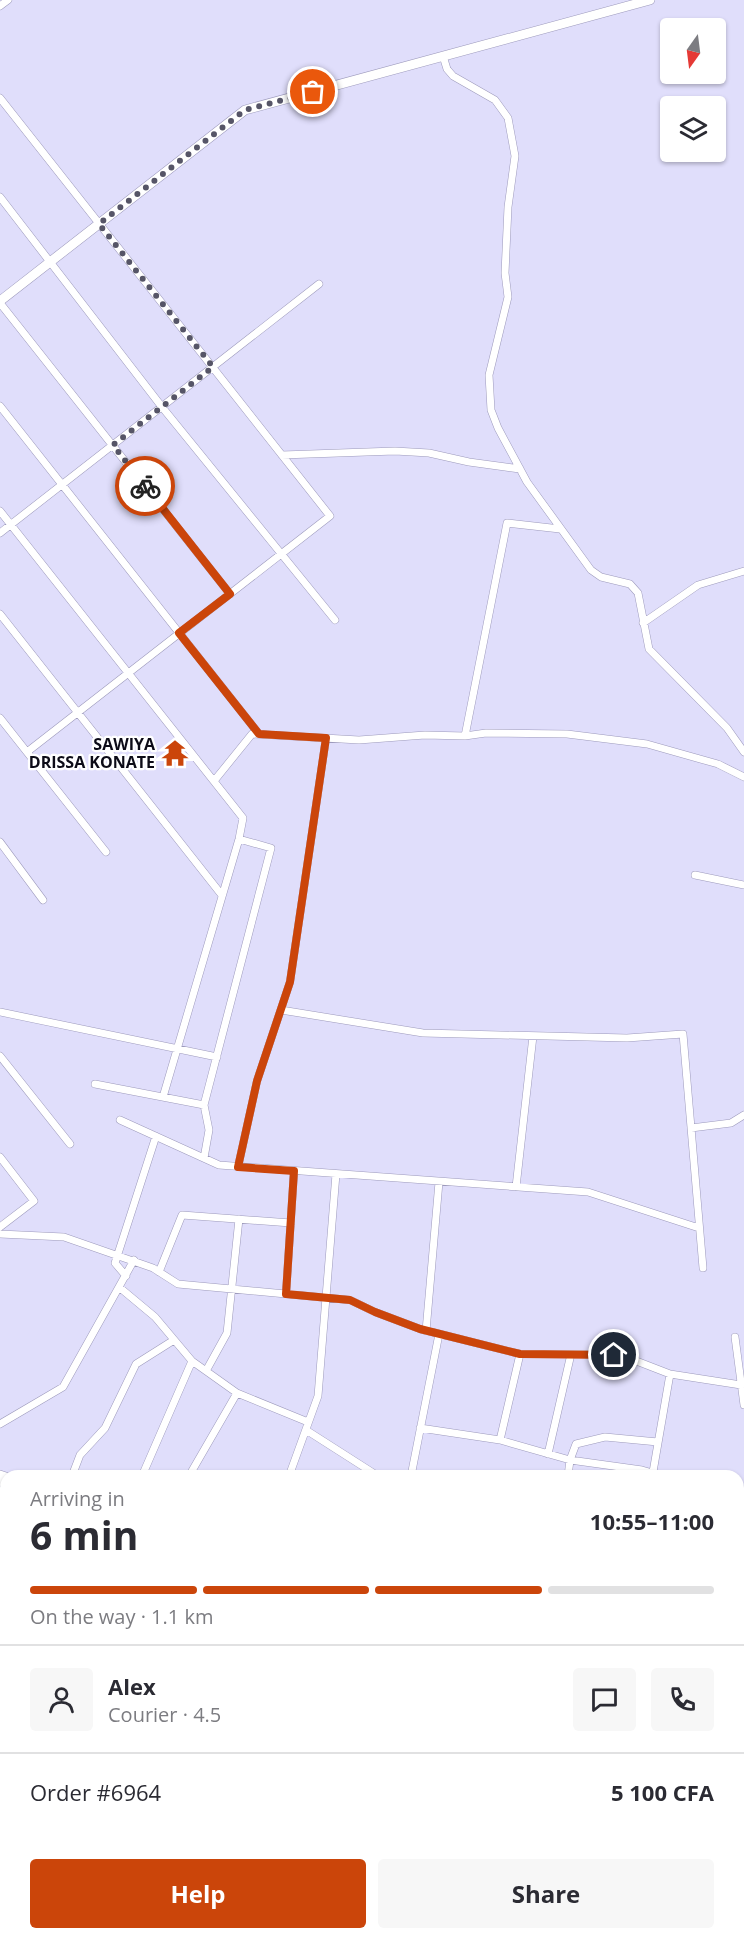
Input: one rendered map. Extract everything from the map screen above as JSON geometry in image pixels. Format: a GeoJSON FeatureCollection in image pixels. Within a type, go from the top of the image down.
{"type":"FeatureCollection","features":[{"type":"Feature","properties":{"kind":"street"},"geometry":{"type":"LineString","coordinates":[[0,6],[8,0]]}},
{"type":"Feature","properties":{"kind":"street"},"geometry":{"type":"LineString","coordinates":[[230,594],[0,302],[245,110],[650,0]]}},
{"type":"Feature","properties":{"kind":"street"},"geometry":{"type":"LineString","coordinates":[[443,56],[447,69],[453,76],[495,100],[508,118],[515,156],[507,207],[505,273],[508,297],[489,375],[488,389],[491,410],[498,428],[520,469],[591,570],[601,578],[630,584],[638,593],[649,649],[727,728],[744,752]]}},
{"type":"Feature","properties":{"kind":"street"},"geometry":{"type":"LineString","coordinates":[[0,98],[330,516],[27,752]]}},
{"type":"Feature","properties":{"kind":"street"},"geometry":{"type":"LineString","coordinates":[[0,196],[162,407],[335,620]]}},
{"type":"Feature","properties":{"kind":"street"},"geometry":{"type":"LineString","coordinates":[[0,533],[319,284]]}},
{"type":"Feature","properties":{"kind":"street"},"geometry":{"type":"LineString","coordinates":[[0,406],[259,734]]}},
{"type":"Feature","properties":{"kind":"street"},"geometry":{"type":"LineString","coordinates":[[282,455],[429,453],[469,462],[520,469]]}},
{"type":"Feature","properties":{"kind":"street"},"geometry":{"type":"LineString","coordinates":[[0,511],[243,818],[164,1097]]}},
{"type":"Feature","properties":{"kind":"street"},"geometry":{"type":"LineString","coordinates":[[465,736],[507,523],[560,529]]}},
{"type":"Feature","properties":{"kind":"street"},"geometry":{"type":"LineString","coordinates":[[643,623],[698,585],[744,571]]}},
{"type":"Feature","properties":{"kind":"street"},"geometry":{"type":"LineString","coordinates":[[0,614],[221,894]]}},
{"type":"Feature","properties":{"kind":"street"},"geometry":{"type":"LineString","coordinates":[[0,718],[106,852]]}},
{"type":"Feature","properties":{"kind":"street"},"geometry":{"type":"LineString","coordinates":[[214,781],[252,734],[359,740],[425,735],[465,736],[486,733],[567,734],[647,744],[718,764],[744,777]]}},
{"type":"Feature","properties":{"kind":"street"},"geometry":{"type":"LineString","coordinates":[[238,1167],[257,1081],[290,982],[326,738]]}},
{"type":"Feature","properties":{"kind":"street"},"geometry":{"type":"LineString","coordinates":[[204,1158],[209,1130],[204,1105],[271,848],[238,839]]}},
{"type":"Feature","properties":{"kind":"street"},"geometry":{"type":"LineString","coordinates":[[0,842],[43,900]]}},
{"type":"Feature","properties":{"kind":"street"},"geometry":{"type":"LineString","coordinates":[[694,875],[744,885]]}},
{"type":"Feature","properties":{"kind":"street"},"geometry":{"type":"LineString","coordinates":[[281,1010],[423,1033],[627,1038],[683,1034],[703,1268]]}},
{"type":"Feature","properties":{"kind":"street"},"geometry":{"type":"LineString","coordinates":[[0,1012],[216,1058]]}},
{"type":"Feature","properties":{"kind":"street"},"geometry":{"type":"LineString","coordinates":[[516,1187],[534,1036]]}},
{"type":"Feature","properties":{"kind":"street"},"geometry":{"type":"LineString","coordinates":[[0,1056],[70,1144]]}},
{"type":"Feature","properties":{"kind":"street"},"geometry":{"type":"LineString","coordinates":[[95,1084],[204,1105]]}},
{"type":"Feature","properties":{"kind":"street"},"geometry":{"type":"LineString","coordinates":[[691,1128],[730,1123],[744,1115]]}},
{"type":"Feature","properties":{"kind":"street"},"geometry":{"type":"LineString","coordinates":[[120,1120],[219,1165],[588,1192],[699,1228]]}},
{"type":"Feature","properties":{"kind":"street"},"geometry":{"type":"LineString","coordinates":[[126,1276],[115,1263],[156,1136]]}},
{"type":"Feature","properties":{"kind":"street"},"geometry":{"type":"LineString","coordinates":[[0,1157],[34,1201],[0,1227]]}},
{"type":"Feature","properties":{"kind":"street"},"geometry":{"type":"LineString","coordinates":[[286,1294],[294,1171]]}},
{"type":"Feature","properties":{"kind":"street"},"geometry":{"type":"LineString","coordinates":[[291,1470],[318,1396],[336,1174]]}},
{"type":"Feature","properties":{"kind":"street"},"geometry":{"type":"LineString","coordinates":[[426,1330],[439,1182]]}},
{"type":"Feature","properties":{"kind":"street"},"geometry":{"type":"LineString","coordinates":[[159,1272],[182,1215],[291,1222]]}},
{"type":"Feature","properties":{"kind":"street"},"geometry":{"type":"LineString","coordinates":[[206,1371],[227,1333],[239,1219]]}},
{"type":"Feature","properties":{"kind":"street"},"geometry":{"type":"LineString","coordinates":[[0,1234],[64,1237],[134,1260],[178,1284],[350,1300],[375,1312],[426,1330],[520,1354],[601,1354],[626,1357],[670,1374],[741,1385]]}},
{"type":"Feature","properties":{"kind":"street"},"geometry":{"type":"LineString","coordinates":[[0,1424],[63,1387],[134,1260]]}},
{"type":"Feature","properties":{"kind":"street"},"geometry":{"type":"LineString","coordinates":[[119,1287],[155,1317],[192,1361],[237,1393],[307,1426],[363,1470]]}},
{"type":"Feature","properties":{"kind":"street"},"geometry":{"type":"LineString","coordinates":[[412,1470],[439,1334]]}},
{"type":"Feature","properties":{"kind":"street"},"geometry":{"type":"LineString","coordinates":[[735,1337],[744,1405]]}},
{"type":"Feature","properties":{"kind":"street"},"geometry":{"type":"LineString","coordinates":[[74,1470],[80,1455],[105,1428],[136,1364],[174,1340]]}},
{"type":"Feature","properties":{"kind":"street"},"geometry":{"type":"LineString","coordinates":[[500,1440],[520,1354]]}},
{"type":"Feature","properties":{"kind":"street"},"geometry":{"type":"LineString","coordinates":[[549,1454],[572,1354]]}},
{"type":"Feature","properties":{"kind":"street"},"geometry":{"type":"LineString","coordinates":[[145,1470],[192,1361]]}},
{"type":"Feature","properties":{"kind":"street"},"geometry":{"type":"LineString","coordinates":[[653,1470],[670,1374]]}},
{"type":"Feature","properties":{"kind":"street"},"geometry":{"type":"LineString","coordinates":[[192,1470],[237,1393]]}},
{"type":"Feature","properties":{"kind":"street"},"geometry":{"type":"LineString","coordinates":[[420,1428],[500,1440],[570,1460],[639,1470]]}},
{"type":"Feature","properties":{"kind":"street"},"geometry":{"type":"LineString","coordinates":[[569,1470],[576,1444],[605,1437],[658,1442]]}},
{"type":"Feature","properties":{"kind":"way so far"},"geometry":{"type":"LineString","coordinates":[[145,486],[113,445],[213,367],[99,224],[245,110],[313,92]]}},
{"type":"Feature","properties":{"kind":"place","name":"SAWIYA DRISSA KONATE"},"geometry":{"type":"Point","coordinates":[175,753]}},
{"type":"Feature","properties":{"kind":"route"},"geometry":{"type":"LineString","coordinates":[[145,486],[230,594],[179,633],[259,734],[326,738],[290,982],[257,1081],[238,1167],[294,1171],[286,1294],[350,1300],[420,1329],[520,1354],[614,1355]]}}]}
